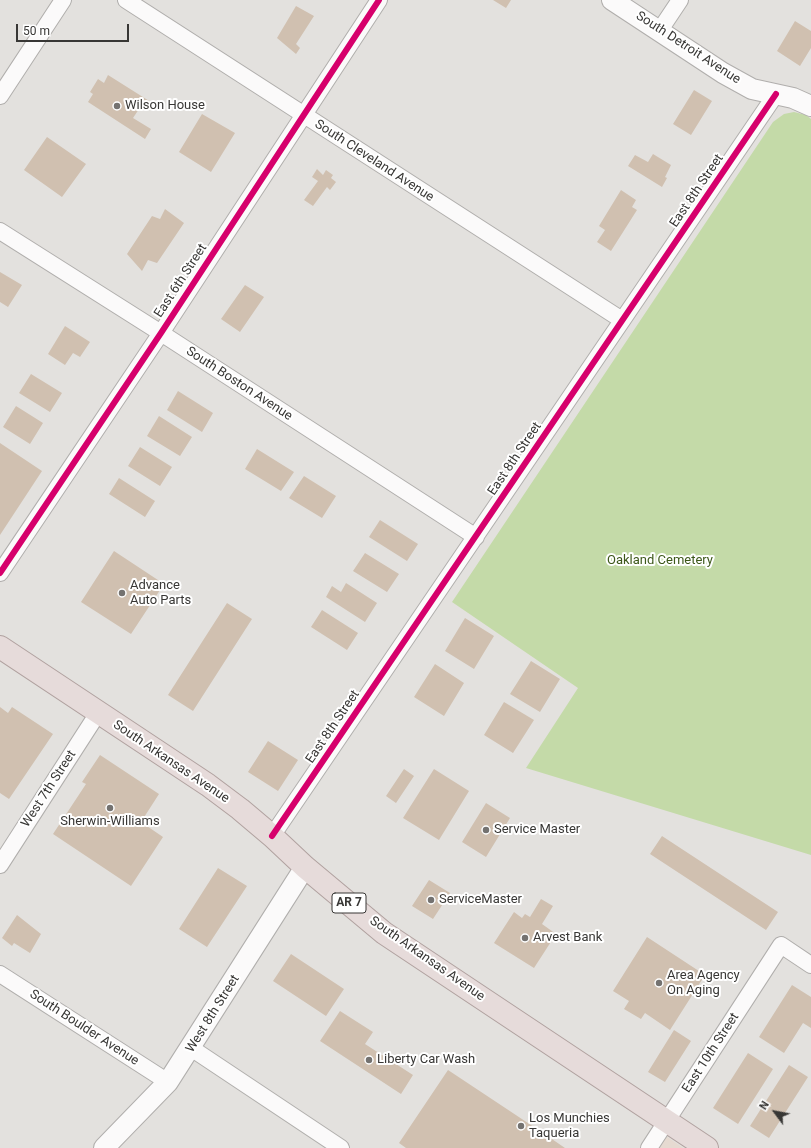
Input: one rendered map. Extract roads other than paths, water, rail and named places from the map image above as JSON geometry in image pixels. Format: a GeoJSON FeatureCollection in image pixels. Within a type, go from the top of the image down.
{"type":"FeatureCollection","features":[{"type":"Feature","properties":{"kind":"highway","name":"South Arkansas Avenue"},"geometry":{"type":"LineString","coordinates":[[0,647],[208,785],[240,809],[305,867],[384,933],[707,1148]]}},
{"type":"Feature","properties":{"kind":"street"},"geometry":{"type":"LineString","coordinates":[[0,96],[62,0]]}},
{"type":"Feature","properties":{"kind":"street","name":"South Cleveland Avenue"},"geometry":{"type":"LineString","coordinates":[[126,0],[622,320]]}},
{"type":"Feature","properties":{"kind":"street","name":"East 6th Street"},"geometry":{"type":"LineString","coordinates":[[0,573],[161,333],[379,0]]}},
{"type":"Feature","properties":{"kind":"street","name":"South Detroit Avenue"},"geometry":{"type":"LineString","coordinates":[[612,0],[660,30],[723,73],[752,89],[808,100]]}},
{"type":"Feature","properties":{"kind":"street"},"geometry":{"type":"LineString","coordinates":[[660,30],[680,0]]}},
{"type":"Feature","properties":{"kind":"street","name":"East 8th Street"},"geometry":{"type":"LineString","coordinates":[[272,836],[776,94]]}},
{"type":"Feature","properties":{"kind":"street","name":"South Boston Avenue"},"geometry":{"type":"LineString","coordinates":[[0,231],[161,333],[476,537]]}},
{"type":"Feature","properties":{"kind":"street","name":"West 7th Street"},"geometry":{"type":"LineString","coordinates":[[0,865],[98,713]]}},
{"type":"Feature","properties":{"kind":"street","name":"West 8th Street"},"geometry":{"type":"LineString","coordinates":[[104,1148],[168,1082],[305,867]]}},
{"type":"Feature","properties":{"kind":"street","name":"East 10th Street"},"geometry":{"type":"LineString","coordinates":[[649,1148],[781,945],[811,964]]}},
{"type":"Feature","properties":{"kind":"street","name":"South Boulder Avenue"},"geometry":{"type":"LineString","coordinates":[[0,974],[168,1082]]}},
{"type":"Feature","properties":{"kind":"street"},"geometry":{"type":"LineString","coordinates":[[191,1048],[341,1148]]}},
{"type":"Feature","properties":{"kind":"place","name":"Wilson House"},"geometry":{"type":"Point","coordinates":[117,106]}},
{"type":"Feature","properties":{"kind":"place","name":"Advance Auto Parts"},"geometry":{"type":"Point","coordinates":[122,593]}},
{"type":"Feature","properties":{"kind":"place","name":"Sherwin-Williams"},"geometry":{"type":"Point","coordinates":[110,808]}},
{"type":"Feature","properties":{"kind":"place","name":"Service Master"},"geometry":{"type":"Point","coordinates":[486,830]}},
{"type":"Feature","properties":{"kind":"place","name":"ServiceMaster"},"geometry":{"type":"Point","coordinates":[431,900]}},
{"type":"Feature","properties":{"kind":"place","name":"Arvest Bank"},"geometry":{"type":"Point","coordinates":[525,938]}},
{"type":"Feature","properties":{"kind":"place","name":"Area Agency On Aging"},"geometry":{"type":"Point","coordinates":[659,983]}},
{"type":"Feature","properties":{"kind":"place","name":"Liberty Car Wash"},"geometry":{"type":"Point","coordinates":[369,1060]}},
{"type":"Feature","properties":{"kind":"place","name":"Los Munchies Taqueria"},"geometry":{"type":"Point","coordinates":[521,1126]}},
{"type":"Feature","properties":{"kind":"park label","name":"Oakland Cemetery"},"geometry":{"type":"Point","coordinates":[660,561]}}]}
